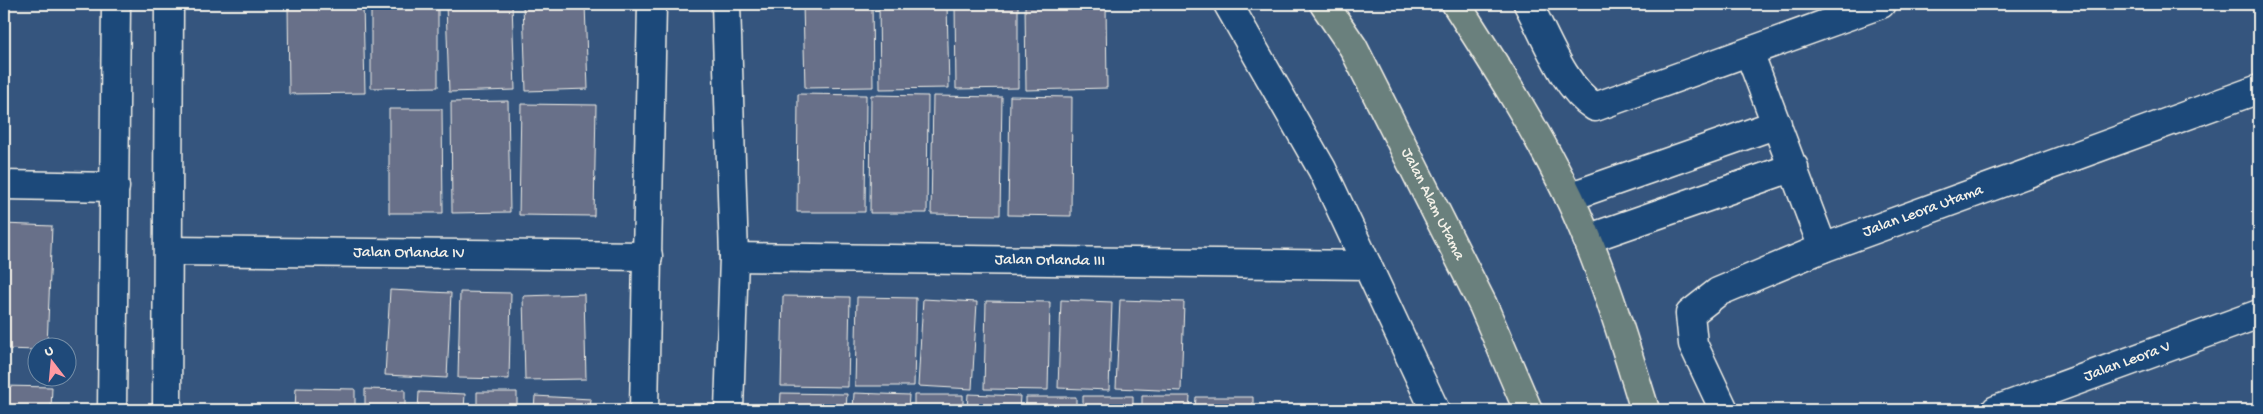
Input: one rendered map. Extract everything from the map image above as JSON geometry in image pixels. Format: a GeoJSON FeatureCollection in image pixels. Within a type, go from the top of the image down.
{"type":"FeatureCollection","features":[{"type":"Feature","properties":{"kind":"main road","name":"Jalan Alam Utama"},"geometry":{"type":"LineString","coordinates":[[1324,4],[1352,47],[1479,296],[1528,410]]}},
{"type":"Feature","properties":{"kind":"main road"},"geometry":{"type":"LineString","coordinates":[[1456,4],[1514,94],[1569,196],[1587,239],[1625,344],[1645,410]]}},
{"type":"Feature","properties":{"kind":"street"},"geometry":{"type":"LineString","coordinates":[[112,410],[116,4]]}},
{"type":"Feature","properties":{"kind":"street"},"geometry":{"type":"LineString","coordinates":[[167,410],[169,4]]}},
{"type":"Feature","properties":{"kind":"street"},"geometry":{"type":"LineString","coordinates":[[644,410],[652,4]]}},
{"type":"Feature","properties":{"kind":"street"},"geometry":{"type":"LineString","coordinates":[[726,4],[734,257],[729,410]]}},
{"type":"Feature","properties":{"kind":"street"},"geometry":{"type":"LineString","coordinates":[[1228,4],[1322,169],[1435,410]]}},
{"type":"Feature","properties":{"kind":"street"},"geometry":{"type":"LineString","coordinates":[[1528,4],[1568,81],[1581,98],[1595,107],[1881,4]]}},
{"type":"Feature","properties":{"kind":"street"},"geometry":{"type":"LineString","coordinates":[[1749,52],[1823,248]]}},
{"type":"Feature","properties":{"kind":"street","name":"Jalan Leora Utama"},"geometry":{"type":"LineString","coordinates":[[1724,410],[1693,344],[1690,314],[1718,292],[1823,248],[2259,89]]}},
{"type":"Feature","properties":{"kind":"street"},"geometry":{"type":"LineString","coordinates":[[1569,196],[1777,124]]}},
{"type":"Feature","properties":{"kind":"street"},"geometry":{"type":"LineString","coordinates":[[1587,239],[1794,167]]}},
{"type":"Feature","properties":{"kind":"street"},"geometry":{"type":"LineString","coordinates":[[4,185],[114,187]]}},
{"type":"Feature","properties":{"kind":"street","name":"Jalan Orlanda IV"},"geometry":{"type":"LineString","coordinates":[[169,250],[648,256]]}},
{"type":"Feature","properties":{"kind":"street","name":"Jalan Orlanda III"},"geometry":{"type":"LineString","coordinates":[[734,257],[1367,265]]}},
{"type":"Feature","properties":{"kind":"street","name":"Jalan Leora V"},"geometry":{"type":"LineString","coordinates":[[1996,410],[2259,314]]}},
{"type":"Feature","properties":{"kind":"building"},"geometry":{"type":"Polygon","coordinates":[[[288,4],[363,4],[365,93],[289,94],[288,4]]]}},
{"type":"Feature","properties":{"kind":"building"},"geometry":{"type":"Polygon","coordinates":[[[371,4],[438,4],[438,87],[371,88],[371,4]]]}},
{"type":"Feature","properties":{"kind":"building"},"geometry":{"type":"Polygon","coordinates":[[[446,4],[512,4],[515,90],[449,92],[446,4]]]}},
{"type":"Feature","properties":{"kind":"building"},"geometry":{"type":"Polygon","coordinates":[[[523,4],[585,4],[588,89],[526,91],[523,4]]]}},
{"type":"Feature","properties":{"kind":"building"},"geometry":{"type":"Polygon","coordinates":[[[803,4],[872,4],[873,87],[805,88],[803,4]]]}},
{"type":"Feature","properties":{"kind":"building"},"geometry":{"type":"Polygon","coordinates":[[[879,4],[947,4],[949,88],[880,89],[879,4]]]}},
{"type":"Feature","properties":{"kind":"building"},"geometry":{"type":"Polygon","coordinates":[[[955,4],[1018,4],[1018,88],[956,89],[955,4]]]}},
{"type":"Feature","properties":{"kind":"building"},"geometry":{"type":"Polygon","coordinates":[[[1025,4],[1106,4],[1107,88],[1026,90],[1025,4]]]}},
{"type":"Feature","properties":{"kind":"building"},"geometry":{"type":"Polygon","coordinates":[[[798,94],[866,95],[865,212],[797,212],[798,94]]]}},
{"type":"Feature","properties":{"kind":"building"},"geometry":{"type":"Polygon","coordinates":[[[871,95],[928,96],[927,213],[870,213],[871,95]]]}},
{"type":"Feature","properties":{"kind":"building"},"geometry":{"type":"Polygon","coordinates":[[[933,96],[1002,97],[1000,215],[931,214],[933,96]]]}},
{"type":"Feature","properties":{"kind":"building"},"geometry":{"type":"Polygon","coordinates":[[[1010,96],[1072,97],[1071,216],[1008,215],[1010,96]]]}},
{"type":"Feature","properties":{"kind":"building"},"geometry":{"type":"Polygon","coordinates":[[[508,101],[510,212],[452,213],[451,102],[508,101]]]}},
{"type":"Feature","properties":{"kind":"building"},"geometry":{"type":"Polygon","coordinates":[[[521,104],[596,105],[594,216],[519,215],[521,104]]]}},
{"type":"Feature","properties":{"kind":"building"},"geometry":{"type":"Polygon","coordinates":[[[389,109],[442,109],[443,213],[389,213],[389,109]]]}},
{"type":"Feature","properties":{"kind":"building"},"geometry":{"type":"Polygon","coordinates":[[[4,224],[52,226],[47,336],[28,336],[28,350],[4,349],[4,224]]]}},
{"type":"Feature","properties":{"kind":"building"},"geometry":{"type":"Polygon","coordinates":[[[390,290],[451,293],[447,378],[385,375],[390,290]]]}},
{"type":"Feature","properties":{"kind":"building"},"geometry":{"type":"Polygon","coordinates":[[[460,292],[511,293],[509,379],[458,378],[460,292]]]}},
{"type":"Feature","properties":{"kind":"building"},"geometry":{"type":"Polygon","coordinates":[[[584,294],[586,379],[525,380],[523,296],[584,294]]]}},
{"type":"Feature","properties":{"kind":"building"},"geometry":{"type":"Polygon","coordinates":[[[783,296],[850,297],[848,387],[781,386],[783,296]]]}},
{"type":"Feature","properties":{"kind":"building"},"geometry":{"type":"Polygon","coordinates":[[[857,297],[916,298],[914,386],[855,386],[857,297]]]}},
{"type":"Feature","properties":{"kind":"building"},"geometry":{"type":"Polygon","coordinates":[[[923,299],[977,302],[972,389],[918,386],[923,299]]]}},
{"type":"Feature","properties":{"kind":"building"},"geometry":{"type":"Polygon","coordinates":[[[1061,300],[1112,302],[1109,390],[1058,388],[1061,300]]]}},
{"type":"Feature","properties":{"kind":"building"},"geometry":{"type":"Polygon","coordinates":[[[1120,300],[1184,302],[1181,391],[1116,388],[1120,300]]]}},
{"type":"Feature","properties":{"kind":"building"},"geometry":{"type":"Polygon","coordinates":[[[986,301],[1050,302],[1048,390],[984,389],[986,301]]]}},
{"type":"Feature","properties":{"kind":"building"},"geometry":{"type":"Polygon","coordinates":[[[4,386],[52,387],[51,410],[4,410],[4,386]]]}},
{"type":"Feature","properties":{"kind":"building"},"geometry":{"type":"Polygon","coordinates":[[[296,388],[355,389],[355,410],[295,410],[296,388]]]}},
{"type":"Feature","properties":{"kind":"building"},"geometry":{"type":"Polygon","coordinates":[[[365,389],[405,390],[405,410],[365,410],[365,389]]]}},
{"type":"Feature","properties":{"kind":"building"},"geometry":{"type":"Polygon","coordinates":[[[419,392],[465,394],[464,410],[418,410],[419,392]]]}},
{"type":"Feature","properties":{"kind":"building"},"geometry":{"type":"Polygon","coordinates":[[[477,392],[517,392],[517,410],[477,410],[477,392]]]}},
{"type":"Feature","properties":{"kind":"building"},"geometry":{"type":"Polygon","coordinates":[[[781,393],[847,394],[846,410],[780,410],[781,393]]]}},
{"type":"Feature","properties":{"kind":"building"},"geometry":{"type":"Polygon","coordinates":[[[854,393],[909,395],[908,410],[853,410],[854,393]]]}},
{"type":"Feature","properties":{"kind":"building"},"geometry":{"type":"Polygon","coordinates":[[[968,394],[1020,396],[1019,410],[967,410],[968,394]]]}},
{"type":"Feature","properties":{"kind":"building"},"geometry":{"type":"Polygon","coordinates":[[[914,395],[963,395],[963,410],[914,410],[914,395]]]}},
{"type":"Feature","properties":{"kind":"building"},"geometry":{"type":"Polygon","coordinates":[[[535,396],[591,399],[590,410],[534,410],[535,396]]]}},
{"type":"Feature","properties":{"kind":"building"},"geometry":{"type":"Polygon","coordinates":[[[1083,396],[1133,396],[1133,410],[1083,410],[1083,396]]]}},
{"type":"Feature","properties":{"kind":"building"},"geometry":{"type":"Polygon","coordinates":[[[1142,396],[1190,396],[1189,410],[1142,410],[1142,396]]]}},
{"type":"Feature","properties":{"kind":"building"},"geometry":{"type":"Polygon","coordinates":[[[1026,397],[1076,397],[1076,410],[1026,410],[1026,397]]]}},
{"type":"Feature","properties":{"kind":"building"},"geometry":{"type":"Polygon","coordinates":[[[1196,397],[1253,397],[1253,410],[1195,410],[1196,397]]]}}]}
